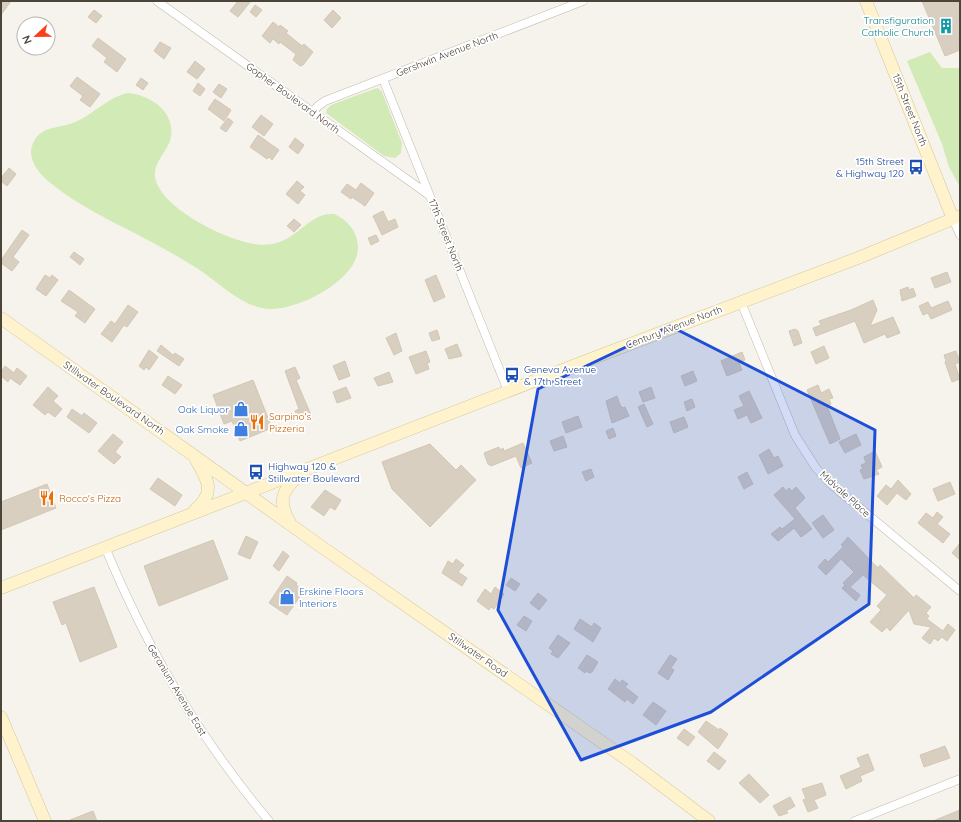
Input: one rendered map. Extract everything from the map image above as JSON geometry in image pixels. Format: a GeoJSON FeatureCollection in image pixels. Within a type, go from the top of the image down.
{"type":"FeatureCollection","features":[{"type":"Feature","properties":{"kind":"main road","name":"15th Street North"},"geometry":{"type":"LineString","coordinates":[[866,1],[957,217]]}},
{"type":"Feature","properties":{"kind":"main road","name":"Century Avenue North"},"geometry":{"type":"LineString","coordinates":[[1,588],[388,437],[858,258],[957,217]]}},
{"type":"Feature","properties":{"kind":"main road","name":"Stillwater Boulevard North"},"geometry":{"type":"LineString","coordinates":[[1,318],[246,492]]}},
{"type":"Feature","properties":{"kind":"main road"},"geometry":{"type":"LineString","coordinates":[[188,515],[203,502],[208,492],[207,479],[194,455]]}},
{"type":"Feature","properties":{"kind":"main road"},"geometry":{"type":"LineString","coordinates":[[290,524],[283,508],[284,494],[290,484],[310,468]]}},
{"type":"Feature","properties":{"kind":"main road","name":"Stillwater Road"},"geometry":{"type":"LineString","coordinates":[[246,492],[632,763],[709,821]]}},
{"type":"Feature","properties":{"kind":"main road"},"geometry":{"type":"LineString","coordinates":[[1,718],[45,821]]}},
{"type":"Feature","properties":{"kind":"street","name":"Gopher Boulevard North"},"geometry":{"type":"LineString","coordinates":[[157,1],[430,195]]}},
{"type":"Feature","properties":{"kind":"street","name":"Gershwin Avenue North"},"geometry":{"type":"LineString","coordinates":[[313,112],[324,102],[583,1]]}},
{"type":"Feature","properties":{"kind":"street","name":"17th Street North"},"geometry":{"type":"LineString","coordinates":[[383,79],[508,391]]}},
{"type":"Feature","properties":{"kind":"street"},"geometry":{"type":"LineString","coordinates":[[957,217],[960,235]]}},
{"type":"Feature","properties":{"kind":"street","name":"Midvale Place"},"geometry":{"type":"LineString","coordinates":[[741,302],[795,435],[816,468],[832,485],[960,591]]}},
{"type":"Feature","properties":{"kind":"street","name":"Geranium Avenue East"},"geometry":{"type":"LineString","coordinates":[[105,547],[139,625],[170,682],[216,754],[269,821]]}},
{"type":"Feature","properties":{"kind":"street"},"geometry":{"type":"LineString","coordinates":[[855,821],[960,779]]}},
{"type":"Feature","properties":{"kind":"highlighted area"},"geometry":{"type":"Polygon","coordinates":[[[670,326],[875,430],[869,604],[711,712],[581,760],[498,610],[538,389],[670,326]]]}},
{"type":"Feature","properties":{"kind":"green space"},"geometry":{"type":"Polygon","coordinates":[[[930,52],[942,68],[960,68],[960,187],[949,167],[942,144],[907,61],[930,52]]]}},
{"type":"Feature","properties":{"kind":"green space"},"geometry":{"type":"Polygon","coordinates":[[[378,88],[382,92],[402,143],[401,153],[395,158],[384,156],[326,113],[327,109],[331,105],[378,88]]]}},
{"type":"Feature","properties":{"kind":"green space"},"geometry":{"type":"Polygon","coordinates":[[[128,93],[154,102],[167,114],[171,131],[170,141],[156,167],[155,177],[160,189],[181,211],[196,221],[228,236],[255,244],[268,245],[280,242],[315,219],[324,215],[334,214],[342,218],[356,235],[357,253],[352,266],[342,278],[328,288],[298,304],[283,308],[270,309],[251,305],[235,296],[176,255],[94,212],[66,195],[45,178],[35,166],[31,156],[32,146],[37,137],[48,129],[78,121],[112,99],[128,93]]]}},
{"type":"Feature","properties":{"kind":"building"},"geometry":{"type":"Polygon","coordinates":[[[1,1],[11,1],[1,15],[1,1]]]}},
{"type":"Feature","properties":{"kind":"building"},"geometry":{"type":"Polygon","coordinates":[[[238,1],[251,1],[238,17],[230,11],[238,1]]]}},
{"type":"Feature","properties":{"kind":"building","name":"Transfiguration Catholic Church"},"geometry":{"type":"Polygon","coordinates":[[[922,1],[960,1],[960,50],[945,56],[922,1]]]}},
{"type":"Feature","properties":{"kind":"building"},"geometry":{"type":"Polygon","coordinates":[[[255,5],[262,10],[256,17],[250,12],[255,5]]]}},
{"type":"Feature","properties":{"kind":"building"},"geometry":{"type":"Polygon","coordinates":[[[94,10],[102,16],[96,23],[88,17],[94,10]]]}},
{"type":"Feature","properties":{"kind":"building"},"geometry":{"type":"Polygon","coordinates":[[[333,10],[341,18],[332,28],[324,20],[333,10]]]}},
{"type":"Feature","properties":{"kind":"building"},"geometry":{"type":"Polygon","coordinates":[[[273,22],[279,27],[280,25],[288,31],[286,33],[302,46],[304,44],[313,52],[303,65],[300,66],[293,60],[296,54],[280,42],[279,44],[273,39],[270,43],[262,36],[273,22]]]}},
{"type":"Feature","properties":{"kind":"building"},"geometry":{"type":"Polygon","coordinates":[[[98,38],[126,59],[117,72],[104,62],[107,58],[92,46],[98,38]]]}},
{"type":"Feature","properties":{"kind":"building"},"geometry":{"type":"Polygon","coordinates":[[[160,42],[171,48],[164,59],[154,51],[160,42]]]}},
{"type":"Feature","properties":{"kind":"building"},"geometry":{"type":"Polygon","coordinates":[[[195,61],[205,69],[197,79],[187,72],[195,61]]]}},
{"type":"Feature","properties":{"kind":"building"},"geometry":{"type":"Polygon","coordinates":[[[77,77],[100,94],[90,107],[80,100],[83,96],[70,86],[77,77]]]}},
{"type":"Feature","properties":{"kind":"building"},"geometry":{"type":"Polygon","coordinates":[[[141,78],[148,83],[143,90],[136,85],[141,78]]]}},
{"type":"Feature","properties":{"kind":"building"},"geometry":{"type":"Polygon","coordinates":[[[198,83],[205,89],[200,96],[193,91],[198,83]]]}},
{"type":"Feature","properties":{"kind":"building"},"geometry":{"type":"Polygon","coordinates":[[[219,84],[227,89],[221,98],[213,92],[219,84]]]}},
{"type":"Feature","properties":{"kind":"building"},"geometry":{"type":"Polygon","coordinates":[[[215,99],[231,110],[224,121],[208,109],[215,99]]]}},
{"type":"Feature","properties":{"kind":"building"},"geometry":{"type":"Polygon","coordinates":[[[261,115],[273,124],[264,136],[252,127],[261,115]]]}},
{"type":"Feature","properties":{"kind":"building"},"geometry":{"type":"Polygon","coordinates":[[[228,118],[233,122],[226,132],[220,128],[228,118]]]}},
{"type":"Feature","properties":{"kind":"building"},"geometry":{"type":"Polygon","coordinates":[[[258,135],[279,150],[272,160],[269,157],[267,159],[250,147],[258,135]]]}},
{"type":"Feature","properties":{"kind":"building"},"geometry":{"type":"Polygon","coordinates":[[[295,138],[304,145],[298,154],[289,147],[295,138]]]}},
{"type":"Feature","properties":{"kind":"building"},"geometry":{"type":"Polygon","coordinates":[[[9,168],[16,174],[7,186],[1,181],[1,178],[9,168]]]}},
{"type":"Feature","properties":{"kind":"building"},"geometry":{"type":"Polygon","coordinates":[[[297,181],[304,187],[300,191],[305,195],[298,204],[286,194],[297,181]]]}},
{"type":"Feature","properties":{"kind":"building"},"geometry":{"type":"Polygon","coordinates":[[[361,183],[374,193],[365,206],[352,197],[351,199],[341,192],[347,184],[356,190],[361,183]]]}},
{"type":"Feature","properties":{"kind":"building"},"geometry":{"type":"Polygon","coordinates":[[[383,211],[388,222],[395,219],[398,227],[382,235],[373,216],[383,211]]]}},
{"type":"Feature","properties":{"kind":"building"},"geometry":{"type":"Polygon","coordinates":[[[294,219],[301,225],[294,232],[287,226],[294,219]]]}},
{"type":"Feature","properties":{"kind":"building"},"geometry":{"type":"Polygon","coordinates":[[[22,230],[29,235],[13,257],[19,262],[12,271],[1,263],[1,260],[22,230]]]}},
{"type":"Feature","properties":{"kind":"building"},"geometry":{"type":"Polygon","coordinates":[[[376,235],[379,241],[371,245],[368,238],[376,235]]]}},
{"type":"Feature","properties":{"kind":"building"},"geometry":{"type":"Polygon","coordinates":[[[74,252],[84,259],[80,265],[70,257],[74,252]]]}},
{"type":"Feature","properties":{"kind":"building"},"geometry":{"type":"Polygon","coordinates":[[[947,272],[951,282],[935,288],[931,278],[947,272]]]}},
{"type":"Feature","properties":{"kind":"building"},"geometry":{"type":"Polygon","coordinates":[[[45,275],[50,278],[52,275],[58,280],[46,296],[36,289],[45,275]]]}},
{"type":"Feature","properties":{"kind":"building"},"geometry":{"type":"Polygon","coordinates":[[[436,275],[445,297],[434,302],[425,280],[436,275]]]}},
{"type":"Feature","properties":{"kind":"building"},"geometry":{"type":"Polygon","coordinates":[[[908,287],[909,290],[913,288],[916,296],[902,301],[900,290],[908,287]]]}},
{"type":"Feature","properties":{"kind":"building"},"geometry":{"type":"Polygon","coordinates":[[[69,290],[95,309],[85,323],[75,316],[78,312],[61,301],[69,290]]]}},
{"type":"Feature","properties":{"kind":"building"},"geometry":{"type":"Polygon","coordinates":[[[873,300],[877,310],[870,326],[893,317],[900,333],[887,338],[885,334],[864,343],[855,321],[816,336],[813,328],[821,325],[819,321],[851,310],[873,300]]]}},
{"type":"Feature","properties":{"kind":"building"},"geometry":{"type":"Polygon","coordinates":[[[948,301],[952,310],[931,319],[928,313],[923,315],[919,306],[928,302],[931,308],[948,301]]]}},
{"type":"Feature","properties":{"kind":"building"},"geometry":{"type":"Polygon","coordinates":[[[128,305],[138,312],[127,327],[124,325],[112,342],[101,334],[111,321],[115,324],[128,305]]]}},
{"type":"Feature","properties":{"kind":"building"},"geometry":{"type":"Polygon","coordinates":[[[795,329],[798,331],[802,343],[794,346],[789,331],[795,329]]]}},
{"type":"Feature","properties":{"kind":"building"},"geometry":{"type":"Polygon","coordinates":[[[437,330],[440,339],[432,341],[429,333],[437,330]]]}},
{"type":"Feature","properties":{"kind":"building"},"geometry":{"type":"Polygon","coordinates":[[[396,333],[402,351],[394,355],[386,338],[396,333]]]}},
{"type":"Feature","properties":{"kind":"building"},"geometry":{"type":"Polygon","coordinates":[[[457,344],[462,356],[449,359],[445,349],[457,344]]]}},
{"type":"Feature","properties":{"kind":"building"},"geometry":{"type":"Polygon","coordinates":[[[161,345],[173,355],[175,353],[184,359],[179,366],[157,351],[161,345]]]}},
{"type":"Feature","properties":{"kind":"building"},"geometry":{"type":"Polygon","coordinates":[[[824,346],[829,358],[816,364],[811,352],[824,346]]]}},
{"type":"Feature","properties":{"kind":"building"},"geometry":{"type":"Polygon","coordinates":[[[149,350],[158,357],[149,370],[146,367],[144,370],[139,366],[149,350]]]}},
{"type":"Feature","properties":{"kind":"building"},"geometry":{"type":"Polygon","coordinates":[[[426,351],[430,362],[427,363],[429,369],[416,374],[409,357],[426,351]]]}},
{"type":"Feature","properties":{"kind":"building"},"geometry":{"type":"Polygon","coordinates":[[[956,351],[960,362],[955,364],[960,379],[952,382],[944,355],[956,351]]]}},
{"type":"Feature","properties":{"kind":"building"},"geometry":{"type":"Polygon","coordinates":[[[742,352],[745,360],[739,363],[742,370],[727,376],[721,361],[742,352]]]}},
{"type":"Feature","properties":{"kind":"building"},"geometry":{"type":"Polygon","coordinates":[[[345,361],[350,376],[339,380],[333,366],[345,361]]]}},
{"type":"Feature","properties":{"kind":"building"},"geometry":{"type":"Polygon","coordinates":[[[5,366],[14,373],[17,368],[27,376],[20,385],[10,378],[8,382],[1,376],[1,372],[5,366]]]}},
{"type":"Feature","properties":{"kind":"building"},"geometry":{"type":"Polygon","coordinates":[[[295,367],[300,378],[296,380],[312,417],[304,420],[302,417],[298,418],[295,411],[299,409],[285,371],[295,367]]]}},
{"type":"Feature","properties":{"kind":"building"},"geometry":{"type":"Polygon","coordinates":[[[693,371],[697,381],[685,386],[681,376],[693,371]]]}},
{"type":"Feature","properties":{"kind":"building"},"geometry":{"type":"Polygon","coordinates":[[[389,372],[393,382],[378,386],[374,378],[389,372]]]}},
{"type":"Feature","properties":{"kind":"building"},"geometry":{"type":"Polygon","coordinates":[[[168,376],[182,385],[175,394],[162,385],[168,376]]]}},
{"type":"Feature","properties":{"kind":"building"},"geometry":{"type":"Polygon","coordinates":[[[253,380],[272,428],[240,441],[232,421],[224,424],[213,395],[253,380]]]}},
{"type":"Feature","properties":{"kind":"building"},"geometry":{"type":"Polygon","coordinates":[[[818,385],[821,393],[829,389],[833,398],[829,399],[831,404],[827,406],[840,439],[830,444],[807,390],[818,385]]]}},
{"type":"Feature","properties":{"kind":"building"},"geometry":{"type":"Polygon","coordinates":[[[48,387],[58,396],[53,401],[62,409],[55,417],[48,412],[45,415],[33,405],[48,387]]]}},
{"type":"Feature","properties":{"kind":"building"},"geometry":{"type":"Polygon","coordinates":[[[346,387],[351,398],[337,403],[333,392],[346,387]]]}},
{"type":"Feature","properties":{"kind":"building"},"geometry":{"type":"Polygon","coordinates":[[[651,387],[655,398],[643,402],[639,392],[651,387]]]}},
{"type":"Feature","properties":{"kind":"building"},"geometry":{"type":"Polygon","coordinates":[[[749,391],[762,418],[751,423],[747,415],[738,419],[734,410],[744,406],[739,396],[749,391]]]}},
{"type":"Feature","properties":{"kind":"building"},"geometry":{"type":"Polygon","coordinates":[[[617,396],[620,405],[623,408],[625,407],[629,416],[612,423],[606,401],[617,396]]]}},
{"type":"Feature","properties":{"kind":"building"},"geometry":{"type":"Polygon","coordinates":[[[692,399],[695,407],[687,411],[684,402],[692,399]]]}},
{"type":"Feature","properties":{"kind":"building"},"geometry":{"type":"Polygon","coordinates":[[[644,404],[653,424],[647,427],[638,407],[644,404]]]}},
{"type":"Feature","properties":{"kind":"building"},"geometry":{"type":"Polygon","coordinates":[[[72,409],[82,416],[84,413],[97,423],[89,433],[67,417],[72,409]]]}},
{"type":"Feature","properties":{"kind":"building"},"geometry":{"type":"Polygon","coordinates":[[[578,416],[582,427],[566,433],[562,422],[578,416]]]}},
{"type":"Feature","properties":{"kind":"building"},"geometry":{"type":"Polygon","coordinates":[[[684,417],[688,427],[674,433],[670,422],[684,417]]]}},
{"type":"Feature","properties":{"kind":"building"},"geometry":{"type":"Polygon","coordinates":[[[613,428],[616,436],[609,439],[606,431],[613,428]]]}},
{"type":"Feature","properties":{"kind":"building"},"geometry":{"type":"Polygon","coordinates":[[[113,434],[123,442],[115,452],[121,457],[114,464],[98,451],[113,434]]]}},
{"type":"Feature","properties":{"kind":"building"},"geometry":{"type":"Polygon","coordinates":[[[856,434],[861,445],[845,453],[839,442],[856,434]]]}},
{"type":"Feature","properties":{"kind":"building"},"geometry":{"type":"Polygon","coordinates":[[[563,436],[567,447],[554,451],[550,441],[563,436]]]}},
{"type":"Feature","properties":{"kind":"building"},"geometry":{"type":"Polygon","coordinates":[[[523,443],[532,463],[521,468],[516,456],[491,466],[488,464],[484,453],[499,447],[500,450],[503,448],[504,451],[523,443]]]}},
{"type":"Feature","properties":{"kind":"building"},"geometry":{"type":"Polygon","coordinates":[[[430,444],[456,470],[461,465],[476,480],[430,527],[392,489],[382,462],[430,444]]]}},
{"type":"Feature","properties":{"kind":"building"},"geometry":{"type":"Polygon","coordinates":[[[769,449],[774,458],[778,456],[783,466],[768,474],[759,455],[769,449]]]}},
{"type":"Feature","properties":{"kind":"building"},"geometry":{"type":"Polygon","coordinates":[[[875,451],[882,467],[876,470],[879,474],[864,479],[860,470],[863,469],[861,465],[866,463],[864,457],[875,451]]]}},
{"type":"Feature","properties":{"kind":"building"},"geometry":{"type":"Polygon","coordinates":[[[591,469],[594,477],[586,481],[582,472],[591,469]]]}},
{"type":"Feature","properties":{"kind":"building"},"geometry":{"type":"Polygon","coordinates":[[[747,472],[753,484],[744,489],[738,477],[747,472]]]}},
{"type":"Feature","properties":{"kind":"building"},"geometry":{"type":"Polygon","coordinates":[[[158,478],[182,495],[175,506],[150,489],[158,478]]]}},
{"type":"Feature","properties":{"kind":"building"},"geometry":{"type":"Polygon","coordinates":[[[898,480],[911,494],[906,500],[897,493],[887,505],[877,496],[886,485],[891,489],[898,480]]]}},
{"type":"Feature","properties":{"kind":"building"},"geometry":{"type":"Polygon","coordinates":[[[950,482],[955,494],[938,501],[933,489],[950,482]]]}},
{"type":"Feature","properties":{"kind":"building"},"geometry":{"type":"Polygon","coordinates":[[[47,484],[56,508],[1,530],[1,502],[47,484]]]}},
{"type":"Feature","properties":{"kind":"building"},"geometry":{"type":"Polygon","coordinates":[[[783,487],[786,491],[789,488],[792,491],[796,487],[803,495],[805,498],[795,508],[812,529],[801,537],[794,528],[778,541],[771,534],[780,527],[782,529],[795,519],[774,495],[783,487]]]}},
{"type":"Feature","properties":{"kind":"building"},"geometry":{"type":"Polygon","coordinates":[[[325,490],[341,500],[335,510],[330,507],[324,516],[311,507],[325,490]]]}},
{"type":"Feature","properties":{"kind":"building"},"geometry":{"type":"Polygon","coordinates":[[[937,512],[943,517],[937,524],[950,534],[943,543],[918,523],[926,513],[933,518],[937,512]]]}},
{"type":"Feature","properties":{"kind":"building"},"geometry":{"type":"Polygon","coordinates":[[[823,515],[834,530],[823,538],[812,523],[823,515]]]}},
{"type":"Feature","properties":{"kind":"building"},"geometry":{"type":"Polygon","coordinates":[[[246,536],[258,542],[250,559],[238,554],[246,536]]]}},
{"type":"Feature","properties":{"kind":"building"},"geometry":{"type":"Polygon","coordinates":[[[848,537],[878,568],[880,565],[914,598],[916,595],[931,607],[926,613],[929,616],[927,619],[943,631],[948,624],[955,630],[947,641],[942,637],[938,641],[934,638],[930,644],[922,638],[931,627],[914,624],[909,610],[890,631],[887,627],[882,632],[870,622],[881,610],[877,606],[887,595],[863,575],[850,587],[860,595],[856,601],[842,588],[845,585],[843,583],[854,572],[841,559],[826,575],[818,567],[825,559],[828,562],[843,547],[841,545],[848,537]]]}},
{"type":"Feature","properties":{"kind":"building"},"geometry":{"type":"Polygon","coordinates":[[[213,540],[228,579],[159,606],[144,566],[213,540]]]}},
{"type":"Feature","properties":{"kind":"building"},"geometry":{"type":"Polygon","coordinates":[[[960,543],[960,560],[952,553],[960,543]]]}},
{"type":"Feature","properties":{"kind":"building"},"geometry":{"type":"Polygon","coordinates":[[[283,551],[289,556],[279,571],[273,566],[283,551]]]}},
{"type":"Feature","properties":{"kind":"building"},"geometry":{"type":"Polygon","coordinates":[[[456,559],[464,565],[458,572],[467,578],[462,586],[442,573],[448,561],[453,564],[456,559]]]}},
{"type":"Feature","properties":{"kind":"building","name":"Erskine Floors Interiors"},"geometry":{"type":"Polygon","coordinates":[[[287,576],[297,583],[296,585],[304,591],[287,615],[269,603],[287,576]]]}},
{"type":"Feature","properties":{"kind":"building"},"geometry":{"type":"Polygon","coordinates":[[[511,578],[520,584],[515,591],[506,585],[511,578]]]}},
{"type":"Feature","properties":{"kind":"building"},"geometry":{"type":"Polygon","coordinates":[[[94,587],[117,647],[80,662],[66,623],[62,625],[53,602],[94,587]]]}},
{"type":"Feature","properties":{"kind":"building"},"geometry":{"type":"Polygon","coordinates":[[[495,587],[504,594],[494,609],[491,607],[489,610],[477,601],[485,589],[491,594],[495,587]]]}},
{"type":"Feature","properties":{"kind":"building"},"geometry":{"type":"Polygon","coordinates":[[[538,593],[547,600],[539,610],[530,603],[538,593]]]}},
{"type":"Feature","properties":{"kind":"building"},"geometry":{"type":"Polygon","coordinates":[[[524,616],[532,621],[526,631],[517,625],[524,616]]]}},
{"type":"Feature","properties":{"kind":"building"},"geometry":{"type":"Polygon","coordinates":[[[580,619],[592,627],[594,623],[601,628],[593,642],[574,629],[580,619]]]}},
{"type":"Feature","properties":{"kind":"building"},"geometry":{"type":"Polygon","coordinates":[[[558,635],[570,643],[558,658],[551,654],[553,651],[549,648],[558,635]]]}},
{"type":"Feature","properties":{"kind":"building"},"geometry":{"type":"Polygon","coordinates":[[[587,655],[598,662],[592,672],[589,673],[586,671],[585,673],[578,668],[587,655]]]}},
{"type":"Feature","properties":{"kind":"building"},"geometry":{"type":"Polygon","coordinates":[[[670,655],[677,659],[671,668],[674,670],[668,680],[658,673],[670,655]]]}},
{"type":"Feature","properties":{"kind":"building"},"geometry":{"type":"Polygon","coordinates":[[[615,679],[620,683],[622,680],[628,684],[625,687],[638,697],[633,704],[627,699],[625,702],[608,689],[615,679]]]}},
{"type":"Feature","properties":{"kind":"building"},"geometry":{"type":"Polygon","coordinates":[[[653,702],[666,711],[656,725],[643,715],[653,702]]]}},
{"type":"Feature","properties":{"kind":"building"},"geometry":{"type":"Polygon","coordinates":[[[706,721],[728,734],[718,749],[698,732],[706,721]]]}},
{"type":"Feature","properties":{"kind":"building"},"geometry":{"type":"Polygon","coordinates":[[[684,729],[695,737],[688,746],[677,738],[684,729]]]}},
{"type":"Feature","properties":{"kind":"building"},"geometry":{"type":"Polygon","coordinates":[[[945,746],[950,758],[924,767],[920,755],[945,746]]]}},
{"type":"Feature","properties":{"kind":"building"},"geometry":{"type":"Polygon","coordinates":[[[714,752],[726,761],[719,770],[707,761],[714,752]]]}},
{"type":"Feature","properties":{"kind":"building"},"geometry":{"type":"Polygon","coordinates":[[[868,754],[874,770],[860,776],[862,781],[846,789],[840,776],[861,767],[857,758],[868,754]]]}},
{"type":"Feature","properties":{"kind":"building"},"geometry":{"type":"Polygon","coordinates":[[[749,774],[769,795],[760,803],[739,783],[749,774]]]}},
{"type":"Feature","properties":{"kind":"building"},"geometry":{"type":"Polygon","coordinates":[[[822,783],[826,795],[814,800],[818,808],[808,812],[803,800],[806,799],[802,789],[822,783]]]}},
{"type":"Feature","properties":{"kind":"building"},"geometry":{"type":"Polygon","coordinates":[[[790,797],[795,806],[786,811],[788,813],[779,816],[773,806],[790,797]]]}},
{"type":"Feature","properties":{"kind":"building"},"geometry":{"type":"Polygon","coordinates":[[[960,810],[960,821],[933,821],[960,810]]]}},
{"type":"Feature","properties":{"kind":"building"},"geometry":{"type":"Polygon","coordinates":[[[93,811],[97,821],[70,821],[70,820],[93,811]]]}},
{"type":"Feature","properties":{"kind":"place","name":"Transfiguration Catholic Church"},"geometry":{"type":"Point","coordinates":[946,26]}},
{"type":"Feature","properties":{"kind":"place","name":"15th Street & Highway 120"},"geometry":{"type":"Point","coordinates":[916,167]}},
{"type":"Feature","properties":{"kind":"place","name":"Geneva Avenue & 17th Street"},"geometry":{"type":"Point","coordinates":[512,375]}},
{"type":"Feature","properties":{"kind":"place","name":"Oak Liquor"},"geometry":{"type":"Point","coordinates":[241,409]}},
{"type":"Feature","properties":{"kind":"place","name":"Sarpino's Pizzeria"},"geometry":{"type":"Point","coordinates":[257,422]}},
{"type":"Feature","properties":{"kind":"place","name":"Oak Smoke"},"geometry":{"type":"Point","coordinates":[241,429]}},
{"type":"Feature","properties":{"kind":"place","name":"Highway 120 & Stillwater Boulevard"},"geometry":{"type":"Point","coordinates":[256,472]}},
{"type":"Feature","properties":{"kind":"place","name":"Rocco's Pizza"},"geometry":{"type":"Point","coordinates":[47,498]}},
{"type":"Feature","properties":{"kind":"place","name":"Erskine Floors Interiors"},"geometry":{"type":"Point","coordinates":[287,597]}}]}
